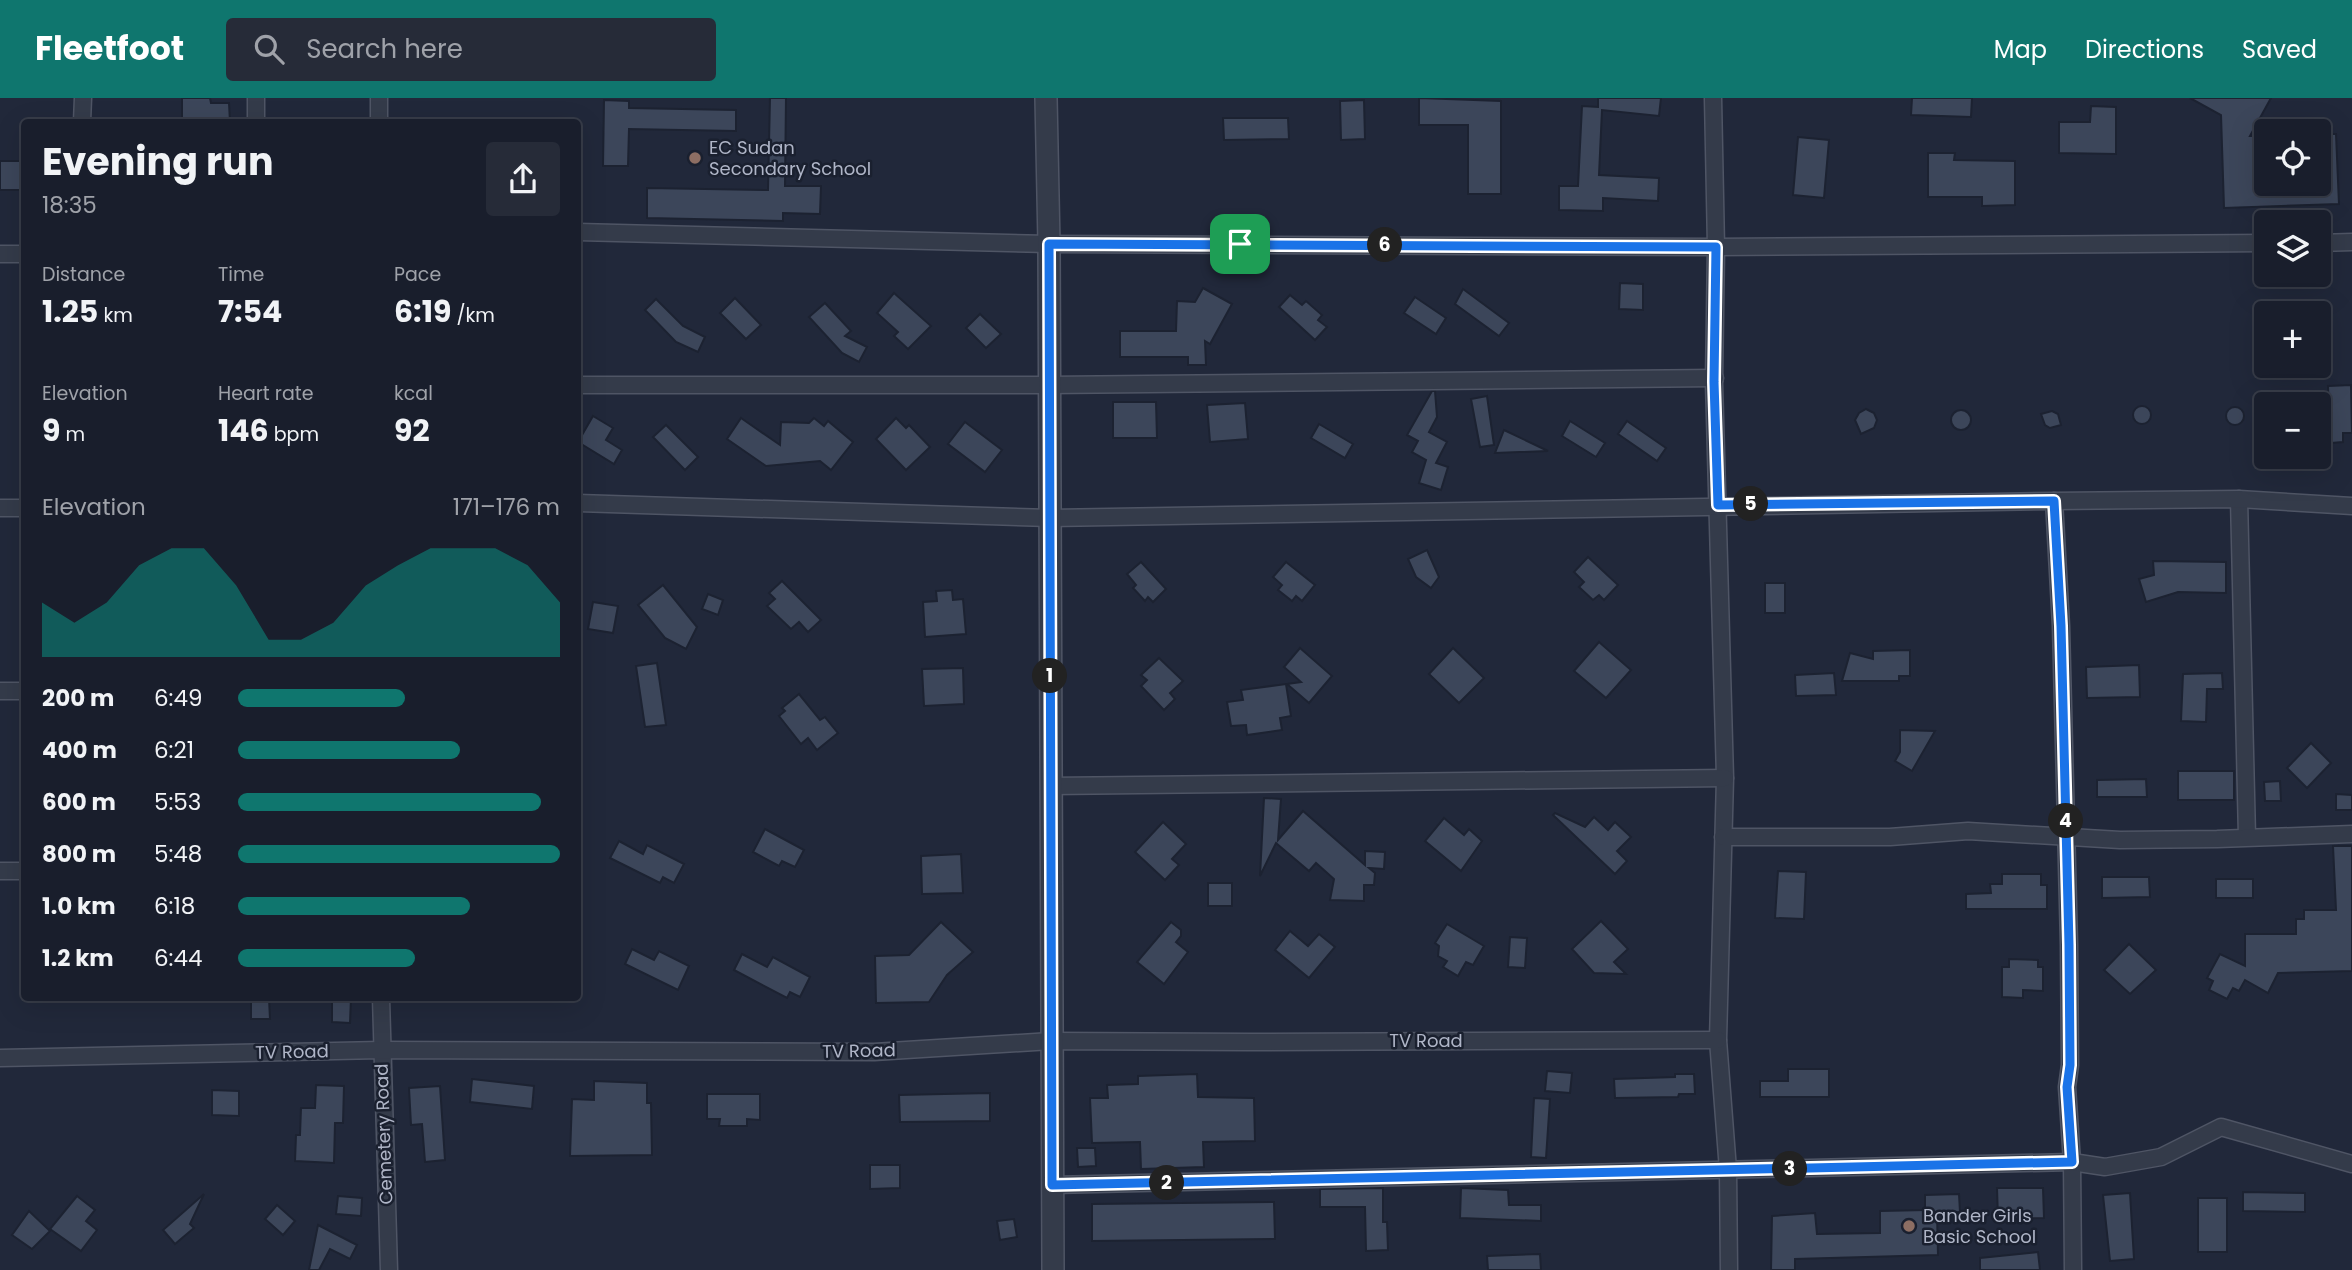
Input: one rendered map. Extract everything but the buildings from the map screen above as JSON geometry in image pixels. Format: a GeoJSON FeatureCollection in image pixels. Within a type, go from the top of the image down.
{"type":"FeatureCollection","features":[{"type":"Feature","properties":{"kind":"street"},"geometry":{"type":"LineString","coordinates":[[82,119],[83,98]]}},
{"type":"Feature","properties":{"kind":"street"},"geometry":{"type":"LineString","coordinates":[[256,98],[256,119]]}},
{"type":"Feature","properties":{"kind":"street"},"geometry":{"type":"LineString","coordinates":[[379,98],[379,119]]}},
{"type":"Feature","properties":{"kind":"street"},"geometry":{"type":"LineString","coordinates":[[1046,98],[1049,244],[1053,1270]]}},
{"type":"Feature","properties":{"kind":"street"},"geometry":{"type":"LineString","coordinates":[[1713,98],[1715,378],[1725,778],[1718,1040],[1728,1170],[1729,1270]]}},
{"type":"Feature","properties":{"kind":"street"},"geometry":{"type":"LineString","coordinates":[[581,232],[1049,244],[1716,247],[2254,243]]}},
{"type":"Feature","properties":{"kind":"street"},"geometry":{"type":"LineString","coordinates":[[2331,243],[2352,242]]}},
{"type":"Feature","properties":{"kind":"street"},"geometry":{"type":"LineString","coordinates":[[0,254],[21,254]]}},
{"type":"Feature","properties":{"kind":"street"},"geometry":{"type":"LineString","coordinates":[[581,385],[1049,385],[1715,378]]}},
{"type":"Feature","properties":{"kind":"street"},"geometry":{"type":"LineString","coordinates":[[581,503],[1050,518],[1718,505],[2239,499],[2352,506]]}},
{"type":"Feature","properties":{"kind":"street"},"geometry":{"type":"LineString","coordinates":[[2239,499],[2247,837]]}},
{"type":"Feature","properties":{"kind":"street"},"geometry":{"type":"LineString","coordinates":[[2054,501],[2061,626],[2070,1065],[2067,1087],[2072,1162],[2073,1270]]}},
{"type":"Feature","properties":{"kind":"street"},"geometry":{"type":"LineString","coordinates":[[0,508],[21,508]]}},
{"type":"Feature","properties":{"kind":"street"},"geometry":{"type":"LineString","coordinates":[[0,691],[21,691]]}},
{"type":"Feature","properties":{"kind":"street"},"geometry":{"type":"LineString","coordinates":[[1051,786],[1725,778]]}},
{"type":"Feature","properties":{"kind":"street"},"geometry":{"type":"LineString","coordinates":[[1724,837],[1890,836],[1968,831],[2120,840],[2352,834]]}},
{"type":"Feature","properties":{"kind":"street"},"geometry":{"type":"LineString","coordinates":[[0,871],[21,871]]}},
{"type":"Feature","properties":{"kind":"street","name":"Cemetery Road"},"geometry":{"type":"LineString","coordinates":[[381,1001],[390,1270]]}},
{"type":"Feature","properties":{"kind":"street","name":"TV Road"},"geometry":{"type":"LineString","coordinates":[[0,1058],[381,1049],[874,1052],[1051,1041],[1718,1040]]}},
{"type":"Feature","properties":{"kind":"street"},"geometry":{"type":"LineString","coordinates":[[1052,1185],[2072,1162],[2105,1167],[2161,1157],[2221,1128],[2352,1164]]}},
{"type":"Feature","properties":{"kind":"place","name":"EC Sudan Secondary School"},"geometry":{"type":"Point","coordinates":[695,158]}},
{"type":"Feature","properties":{"kind":"place","name":"Bander Girls Basic School"},"geometry":{"type":"Point","coordinates":[1909,1226]}},
{"type":"Feature","properties":{"kind":"route"},"geometry":{"type":"LineString","coordinates":[[1049,244],[1240,244],[1716,247],[1714,382],[1718,505],[2054,501],[2061,626],[2069,945],[2070,1065],[2067,1087],[2072,1162],[1052,1185],[1049,244]]}}]}
